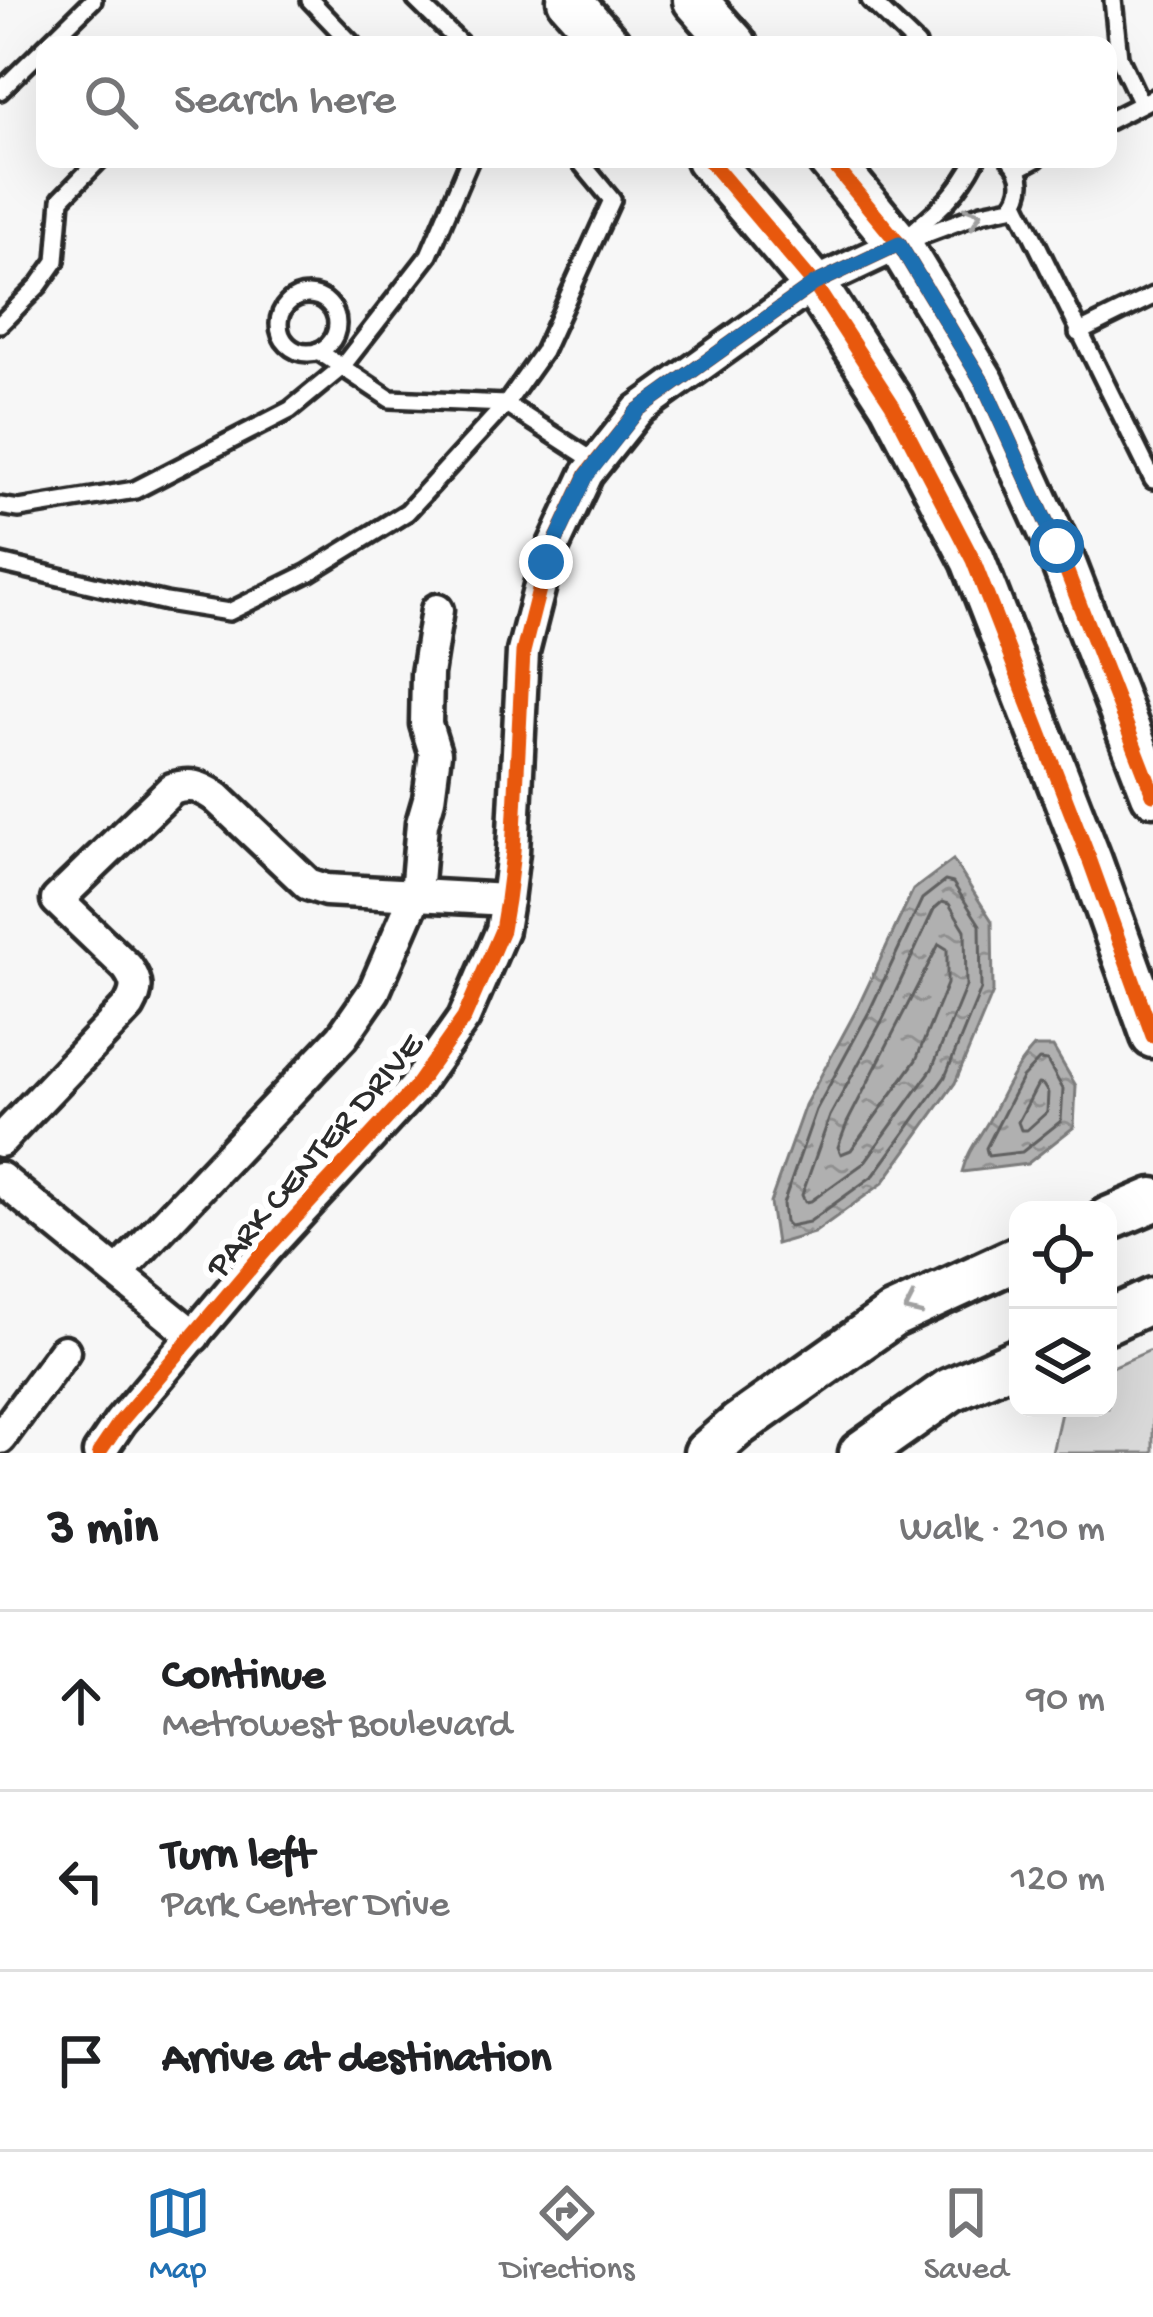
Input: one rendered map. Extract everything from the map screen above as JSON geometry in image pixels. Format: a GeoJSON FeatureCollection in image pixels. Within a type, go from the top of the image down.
{"type":"FeatureCollection","features":[{"type":"Feature","properties":{"kind":"street"},"geometry":{"type":"LineString","coordinates":[[569,0],[601,36]]}},
{"type":"Feature","properties":{"kind":"street"},"geometry":{"type":"LineString","coordinates":[[695,0],[727,36]]}},
{"type":"Feature","properties":{"kind":"street"},"geometry":{"type":"LineString","coordinates":[[716,168],[814,284],[892,404],[973,560],[1153,1036]]}},
{"type":"Feature","properties":{"kind":"street"},"geometry":{"type":"LineString","coordinates":[[836,168],[899,244],[991,400],[1057,546],[1153,794]]}},
{"type":"Feature","properties":{"kind":"street","name":"PARK CENTER DRIVE"},"geometry":{"type":"LineString","coordinates":[[98,1453],[269,1246],[414,1089],[464,1018],[502,929],[507,900],[523,652],[546,562],[587,475],[638,410],[814,284],[899,244]]}},
{"type":"Feature","properties":{"kind":"street"},"geometry":{"type":"LineString","coordinates":[[118,1273],[342,1037],[374,991],[416,894],[435,753],[426,724],[437,610]]}},
{"type":"Feature","properties":{"kind":"street"},"geometry":{"type":"LineString","coordinates":[[0,1141],[137,992],[127,967],[57,900],[172,789],[187,784],[201,787],[308,884],[326,890],[507,900]]}},
{"type":"Feature","properties":{"kind":"street"},"geometry":{"type":"LineString","coordinates":[[0,1178],[194,1336]]}},
{"type":"Feature","properties":{"kind":"street"},"geometry":{"type":"LineString","coordinates":[[1117,1215],[1153,1200]]}},
{"type":"Feature","properties":{"kind":"street"},"geometry":{"type":"LineString","coordinates":[[706,1453],[892,1316],[1009,1262]]}},
{"type":"Feature","properties":{"kind":"street"},"geometry":{"type":"LineString","coordinates":[[1117,1317],[1153,1300]]}},
{"type":"Feature","properties":{"kind":"street"},"geometry":{"type":"LineString","coordinates":[[0,1438],[64,1352]]}},
{"type":"Feature","properties":{"kind":"street"},"geometry":{"type":"LineString","coordinates":[[861,1453],[950,1390],[1009,1364]]}},
{"type":"Feature","properties":{"kind":"lane"},"geometry":{"type":"LineString","coordinates":[[56,36],[93,0]]}},
{"type":"Feature","properties":{"kind":"lane"},"geometry":{"type":"LineString","coordinates":[[310,0],[344,36]]}},
{"type":"Feature","properties":{"kind":"lane"},"geometry":{"type":"LineString","coordinates":[[416,0],[453,36]]}},
{"type":"Feature","properties":{"kind":"lane"},"geometry":{"type":"LineString","coordinates":[[870,0],[908,36]]}},
{"type":"Feature","properties":{"kind":"lane"},"geometry":{"type":"LineString","coordinates":[[1113,0],[1117,36]]}},
{"type":"Feature","properties":{"kind":"lane"},"geometry":{"type":"LineString","coordinates":[[1117,38],[1119,57],[1147,101],[1117,116]]}},
{"type":"Feature","properties":{"kind":"lane"},"geometry":{"type":"LineString","coordinates":[[0,91],[36,56]]}},
{"type":"Feature","properties":{"kind":"lane"},"geometry":{"type":"LineString","coordinates":[[0,324],[56,261],[61,200],[91,168]]}},
{"type":"Feature","properties":{"kind":"lane"},"geometry":{"type":"LineString","coordinates":[[0,506],[19,509],[135,490],[290,410],[341,368],[429,255],[466,168]]}},
{"type":"Feature","properties":{"kind":"lane"},"geometry":{"type":"LineString","coordinates":[[0,563],[230,612],[308,573],[407,512],[506,404],[543,352],[612,200],[585,168]]}},
{"type":"Feature","properties":{"kind":"lane"},"geometry":{"type":"LineString","coordinates":[[899,244],[953,197],[972,168]]}},
{"type":"Feature","properties":{"kind":"lane"},"geometry":{"type":"LineString","coordinates":[[899,244],[1011,207],[1021,190],[1016,168]]}},
{"type":"Feature","properties":{"kind":"lane"},"geometry":{"type":"LineString","coordinates":[[1016,202],[1153,481]]}},
{"type":"Feature","properties":{"kind":"lane"},"geometry":{"type":"LineString","coordinates":[[1078,333],[1153,296]]}},
{"type":"Feature","properties":{"kind":"lane"},"geometry":{"type":"LineString","coordinates":[[318,351],[390,398],[506,404],[597,463]]}},
{"type":"Feature","properties":{"kind":"shaded area"},"geometry":{"type":"Polygon","coordinates":[[[1153,1349],[1153,1453],[1052,1453],[1060,1417],[1117,1417],[1117,1365],[1153,1349]]]}},
{"type":"Feature","properties":{"kind":"water"},"geometry":{"type":"Polygon","coordinates":[[[953,860],[992,921],[993,992],[955,1083],[883,1183],[814,1233],[776,1244],[770,1203],[805,1105],[913,890],[953,860]]]}},
{"type":"Feature","properties":{"kind":"water"},"geometry":{"type":"Polygon","coordinates":[[[1034,1047],[1053,1047],[1076,1086],[1074,1127],[1027,1164],[962,1172],[1008,1082],[1034,1047]]]}},
{"type":"Feature","properties":{"kind":"cycle path"},"geometry":{"type":"LineString","coordinates":[[716,168],[814,284],[892,404],[973,560],[1153,1036]]}},
{"type":"Feature","properties":{"kind":"cycle path"},"geometry":{"type":"LineString","coordinates":[[836,168],[899,244],[983,383],[1057,546],[1153,794]]}},
{"type":"Feature","properties":{"kind":"cycle path"},"geometry":{"type":"LineString","coordinates":[[99,1453],[269,1246],[414,1089],[464,1018],[502,930],[507,900],[523,652],[546,562],[587,474],[638,410],[814,284],[899,244]]}},
{"type":"Feature","properties":{"kind":"route"},"geometry":{"type":"LineString","coordinates":[[546,562],[587,475],[638,410],[814,284],[899,244],[983,383],[1057,546]]}}]}
